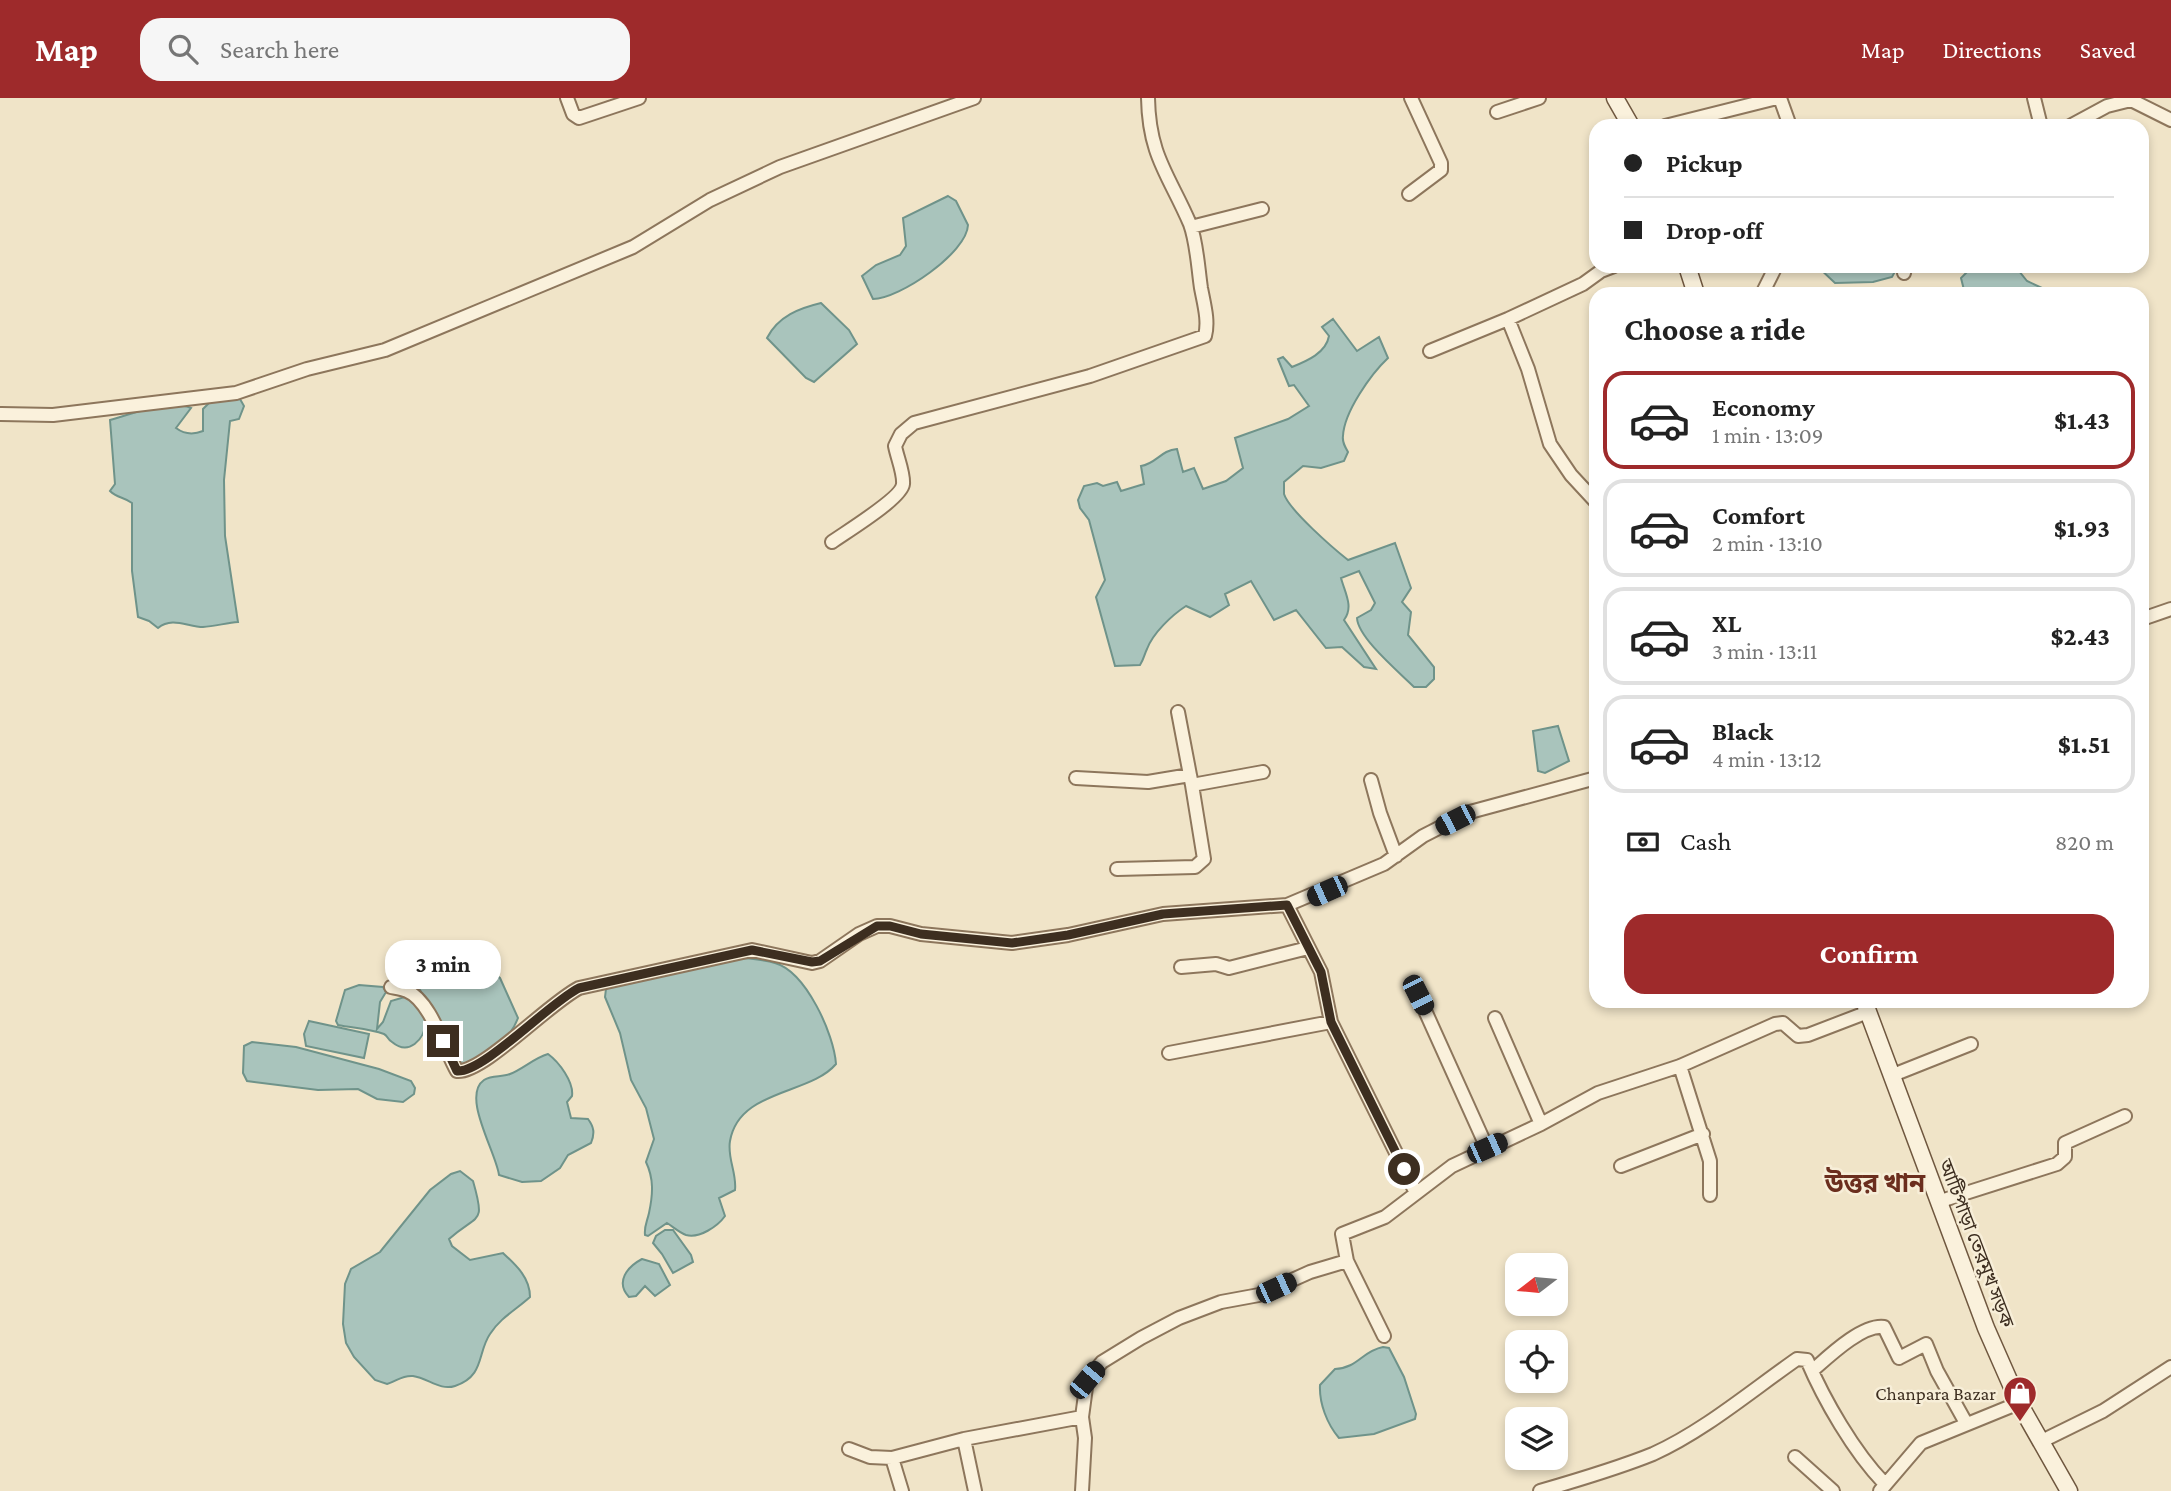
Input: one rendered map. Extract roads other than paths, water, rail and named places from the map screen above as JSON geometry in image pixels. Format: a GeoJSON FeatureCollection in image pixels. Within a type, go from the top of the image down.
{"type":"FeatureCollection","features":[{"type":"Feature","properties":{"kind":"main road"},"geometry":{"type":"LineString","coordinates":[[1615,98],[1627,119]]}},
{"type":"Feature","properties":{"kind":"main road","name":"আটিপাড়া তেরমুখ সড়ক"},"geometry":{"type":"LineString","coordinates":[[1867,1008],[1957,1256],[2019,1403],[2069,1491]]}},
{"type":"Feature","properties":{"kind":"street"},"geometry":{"type":"LineString","coordinates":[[567,98],[573,114],[579,117],[639,98]]}},
{"type":"Feature","properties":{"kind":"street"},"geometry":{"type":"LineString","coordinates":[[1,414],[53,415],[236,393],[307,369],[385,350],[633,247],[710,200],[779,167],[974,98]]}},
{"type":"Feature","properties":{"kind":"street"},"geometry":{"type":"LineString","coordinates":[[832,542],[898,495],[904,482],[895,446],[901,434],[914,424],[1077,380],[1205,336],[1205,313],[1191,227],[1163,173],[1149,124],[1148,98]]}},
{"type":"Feature","properties":{"kind":"street"},"geometry":{"type":"LineString","coordinates":[[1409,194],[1441,170],[1441,163],[1411,98]]}},
{"type":"Feature","properties":{"kind":"street"},"geometry":{"type":"LineString","coordinates":[[1497,112],[1539,98]]}},
{"type":"Feature","properties":{"kind":"street"},"geometry":{"type":"LineString","coordinates":[[1694,119],[1779,98],[1787,119]]}},
{"type":"Feature","properties":{"kind":"street"},"geometry":{"type":"LineString","coordinates":[[2034,98],[2039,119]]}},
{"type":"Feature","properties":{"kind":"street"},"geometry":{"type":"LineString","coordinates":[[2083,119],[2106,106],[2132,99],[2171,120]]}},
{"type":"Feature","properties":{"kind":"street"},"geometry":{"type":"LineString","coordinates":[[1191,227],[1262,209]]}},
{"type":"Feature","properties":{"kind":"street"},"geometry":{"type":"LineString","coordinates":[[1430,351],[1508,319],[1583,284],[1598,273]]}},
{"type":"Feature","properties":{"kind":"street"},"geometry":{"type":"LineString","coordinates":[[1508,319],[1528,369],[1550,444],[1589,494]]}},
{"type":"Feature","properties":{"kind":"street"},"geometry":{"type":"LineString","coordinates":[[2149,617],[2171,609]]}},
{"type":"Feature","properties":{"kind":"street"},"geometry":{"type":"LineString","coordinates":[[1117,869],[1195,867],[1204,859],[1178,712]]}},
{"type":"Feature","properties":{"kind":"street"},"geometry":{"type":"LineString","coordinates":[[1076,778],[1148,782],[1263,772]]}},
{"type":"Feature","properties":{"kind":"street"},"geometry":{"type":"LineString","coordinates":[[1371,780],[1396,856]]}},
{"type":"Feature","properties":{"kind":"street"},"geometry":{"type":"LineString","coordinates":[[391,987],[407,990],[416,996],[434,1024],[457,1071],[466,1072],[493,1054],[561,998],[579,988],[740,953],[764,951],[812,962],[820,961],[877,926],[890,926],[921,934],[1012,943],[1068,935],[1163,914],[1287,905],[1368,873],[1423,836],[1470,812],[1589,780]]}},
{"type":"Feature","properties":{"kind":"street"},"geometry":{"type":"LineString","coordinates":[[1287,905],[1321,972],[1331,1022],[1416,1193]]}},
{"type":"Feature","properties":{"kind":"street"},"geometry":{"type":"LineString","coordinates":[[1181,967],[1216,964],[1228,968],[1308,948]]}},
{"type":"Feature","properties":{"kind":"street"},"geometry":{"type":"LineString","coordinates":[[1418,995],[1487,1148]]}},
{"type":"Feature","properties":{"kind":"street"},"geometry":{"type":"LineString","coordinates":[[1384,1336],[1347,1261],[1342,1234],[1385,1217],[1452,1166],[1541,1124],[1598,1093],[1680,1066],[1775,1024],[1783,1023],[1798,1036],[1808,1035],[1862,1008]]}},
{"type":"Feature","properties":{"kind":"street"},"geometry":{"type":"LineString","coordinates":[[1495,1018],[1541,1124]]}},
{"type":"Feature","properties":{"kind":"street"},"geometry":{"type":"LineString","coordinates":[[1170,1053],[1331,1022]]}},
{"type":"Feature","properties":{"kind":"street"},"geometry":{"type":"LineString","coordinates":[[1893,1075],[1971,1044]]}},
{"type":"Feature","properties":{"kind":"street"},"geometry":{"type":"LineString","coordinates":[[1680,1066],[1710,1161],[1710,1195]]}},
{"type":"Feature","properties":{"kind":"street"},"geometry":{"type":"LineString","coordinates":[[1939,1204],[1947,1199],[2057,1164],[2065,1157],[2065,1143],[2125,1116]]}},
{"type":"Feature","properties":{"kind":"street"},"geometry":{"type":"LineString","coordinates":[[1621,1166],[1703,1134]]}},
{"type":"Feature","properties":{"kind":"street"},"geometry":{"type":"LineString","coordinates":[[1082,1491],[1085,1438],[1082,1417],[1087,1380],[1102,1362],[1141,1338],[1220,1302],[1259,1296],[1310,1272],[1347,1261]]}},
{"type":"Feature","properties":{"kind":"street"},"geometry":{"type":"LineString","coordinates":[[1812,1371],[1843,1345],[1872,1328],[1884,1327],[1899,1357],[1926,1344],[1937,1371],[1966,1423]]}},
{"type":"Feature","properties":{"kind":"street"},"geometry":{"type":"LineString","coordinates":[[1540,1491],[1602,1473],[1655,1453],[1707,1422],[1797,1359],[1807,1360],[1882,1487],[1921,1443],[2019,1403]]}},
{"type":"Feature","properties":{"kind":"street"},"geometry":{"type":"LineString","coordinates":[[2040,1442],[2103,1411],[2171,1367]]}},
{"type":"Feature","properties":{"kind":"street"},"geometry":{"type":"LineString","coordinates":[[849,1449],[870,1457],[892,1458],[964,1439],[1082,1417]]}},
{"type":"Feature","properties":{"kind":"street"},"geometry":{"type":"LineString","coordinates":[[964,1439],[975,1491]]}},
{"type":"Feature","properties":{"kind":"street"},"geometry":{"type":"LineString","coordinates":[[1795,1457],[1833,1491]]}},
{"type":"Feature","properties":{"kind":"street"},"geometry":{"type":"LineString","coordinates":[[892,1458],[902,1491]]}},
{"type":"Feature","properties":{"kind":"water"},"geometry":{"type":"Polygon","coordinates":[[[948,196],[956,201],[968,225],[965,236],[944,261],[914,283],[885,297],[873,299],[862,276],[876,265],[900,255],[906,246],[903,218],[948,196]]]}},
{"type":"Feature","properties":{"kind":"water"},"geometry":{"type":"Polygon","coordinates":[[[1824,273],[1894,273],[1892,277],[1873,282],[1835,283],[1824,273]]]}},
{"type":"Feature","properties":{"kind":"water"},"geometry":{"type":"Polygon","coordinates":[[[1966,273],[2021,273],[2027,281],[2040,287],[1963,287],[1961,278],[1966,273]]]}},
{"type":"Feature","properties":{"kind":"water"},"geometry":{"type":"Polygon","coordinates":[[[821,303],[849,330],[857,344],[814,382],[806,378],[767,338],[777,324],[790,314],[821,303]]]}},
{"type":"Feature","properties":{"kind":"water"},"geometry":{"type":"Polygon","coordinates":[[[1333,319],[1357,351],[1379,337],[1388,358],[1367,383],[1348,416],[1343,436],[1348,452],[1344,461],[1321,468],[1303,466],[1284,482],[1284,494],[1303,519],[1348,560],[1395,543],[1411,588],[1402,602],[1411,612],[1408,635],[1434,667],[1434,679],[1426,687],[1414,687],[1364,635],[1357,618],[1371,610],[1375,603],[1359,571],[1341,578],[1348,605],[1344,620],[1376,669],[1364,667],[1342,647],[1326,648],[1296,610],[1274,620],[1251,581],[1225,594],[1229,605],[1210,617],[1186,606],[1158,631],[1140,665],[1115,666],[1096,597],[1105,580],[1089,520],[1080,508],[1078,500],[1084,486],[1097,483],[1103,486],[1117,482],[1121,491],[1144,484],[1141,466],[1177,449],[1183,472],[1194,468],[1203,489],[1226,481],[1243,468],[1235,438],[1288,419],[1309,406],[1294,385],[1289,386],[1278,359],[1283,357],[1292,367],[1315,356],[1324,347],[1329,336],[1322,327],[1333,319]]]}},
{"type":"Feature","properties":{"kind":"water"},"geometry":{"type":"Polygon","coordinates":[[[240,399],[244,406],[239,419],[230,421],[224,480],[225,536],[238,622],[203,627],[169,623],[158,628],[138,617],[132,571],[132,503],[110,491],[115,484],[110,420],[161,406],[182,406],[191,408],[176,428],[185,433],[196,433],[203,431],[203,409],[210,402],[240,399]]]}},
{"type":"Feature","properties":{"kind":"water"},"geometry":{"type":"Polygon","coordinates":[[[1558,726],[1569,761],[1545,773],[1538,771],[1533,731],[1558,726]]]}},
{"type":"Feature","properties":{"kind":"water"},"geometry":{"type":"Polygon","coordinates":[[[736,957],[775,963],[797,978],[824,1021],[836,1064],[810,1082],[761,1102],[747,1111],[736,1124],[729,1147],[735,1190],[719,1198],[725,1216],[718,1224],[708,1231],[691,1236],[667,1223],[648,1236],[645,1235],[645,1229],[652,1187],[646,1162],[654,1139],[646,1108],[631,1080],[620,1033],[605,997],[606,989],[611,984],[736,957]]]}},
{"type":"Feature","properties":{"kind":"water"},"geometry":{"type":"Polygon","coordinates":[[[495,974],[500,978],[518,1018],[509,1035],[495,1049],[460,1066],[419,988],[428,978],[495,974]]]}},
{"type":"Feature","properties":{"kind":"water"},"geometry":{"type":"Polygon","coordinates":[[[359,985],[383,987],[386,992],[380,1002],[377,1029],[383,1022],[391,1001],[408,996],[414,999],[426,1022],[419,1040],[410,1047],[398,1046],[384,1034],[338,1025],[336,1021],[345,990],[359,985]]]}},
{"type":"Feature","properties":{"kind":"water"},"geometry":{"type":"Polygon","coordinates":[[[309,1021],[369,1034],[364,1058],[306,1046],[304,1034],[309,1021]]]}},
{"type":"Feature","properties":{"kind":"water"},"geometry":{"type":"Polygon","coordinates":[[[252,1042],[296,1047],[379,1069],[411,1081],[415,1088],[414,1094],[403,1102],[377,1099],[358,1089],[318,1090],[247,1081],[243,1073],[244,1046],[252,1042]]]}},
{"type":"Feature","properties":{"kind":"water"},"geometry":{"type":"Polygon","coordinates":[[[548,1054],[561,1067],[571,1085],[572,1096],[567,1102],[571,1118],[588,1119],[593,1127],[593,1136],[591,1143],[568,1155],[560,1168],[541,1181],[522,1182],[499,1175],[478,1111],[478,1088],[487,1078],[510,1074],[548,1054]]]}},
{"type":"Feature","properties":{"kind":"water"},"geometry":{"type":"Polygon","coordinates":[[[460,1171],[473,1181],[479,1212],[473,1221],[449,1239],[452,1246],[470,1260],[503,1253],[525,1278],[530,1297],[494,1328],[486,1341],[476,1370],[465,1382],[450,1387],[439,1386],[413,1376],[387,1384],[375,1380],[354,1357],[346,1343],[343,1324],[345,1284],[351,1269],[380,1252],[430,1190],[451,1174],[460,1171]]]}},
{"type":"Feature","properties":{"kind":"water"},"geometry":{"type":"Polygon","coordinates":[[[665,1230],[673,1230],[693,1262],[673,1273],[653,1243],[656,1236],[665,1230]]]}},
{"type":"Feature","properties":{"kind":"water"},"geometry":{"type":"Polygon","coordinates":[[[642,1259],[659,1264],[670,1285],[655,1296],[645,1286],[636,1296],[629,1297],[623,1280],[632,1266],[642,1259]]]}},
{"type":"Feature","properties":{"kind":"water"},"geometry":{"type":"Polygon","coordinates":[[[1383,1347],[1389,1348],[1404,1377],[1416,1414],[1415,1419],[1374,1434],[1339,1438],[1325,1413],[1320,1385],[1335,1369],[1349,1366],[1383,1347]]]}},
{"type":"Feature","properties":{"kind":"place","name":"Chanpara Bazar"},"geometry":{"type":"Point","coordinates":[2020,1423]}},
{"type":"Feature","properties":{"kind":"district","name":"উত্তর খান"},"geometry":{"type":"Point","coordinates":[1875,1183]}}]}
